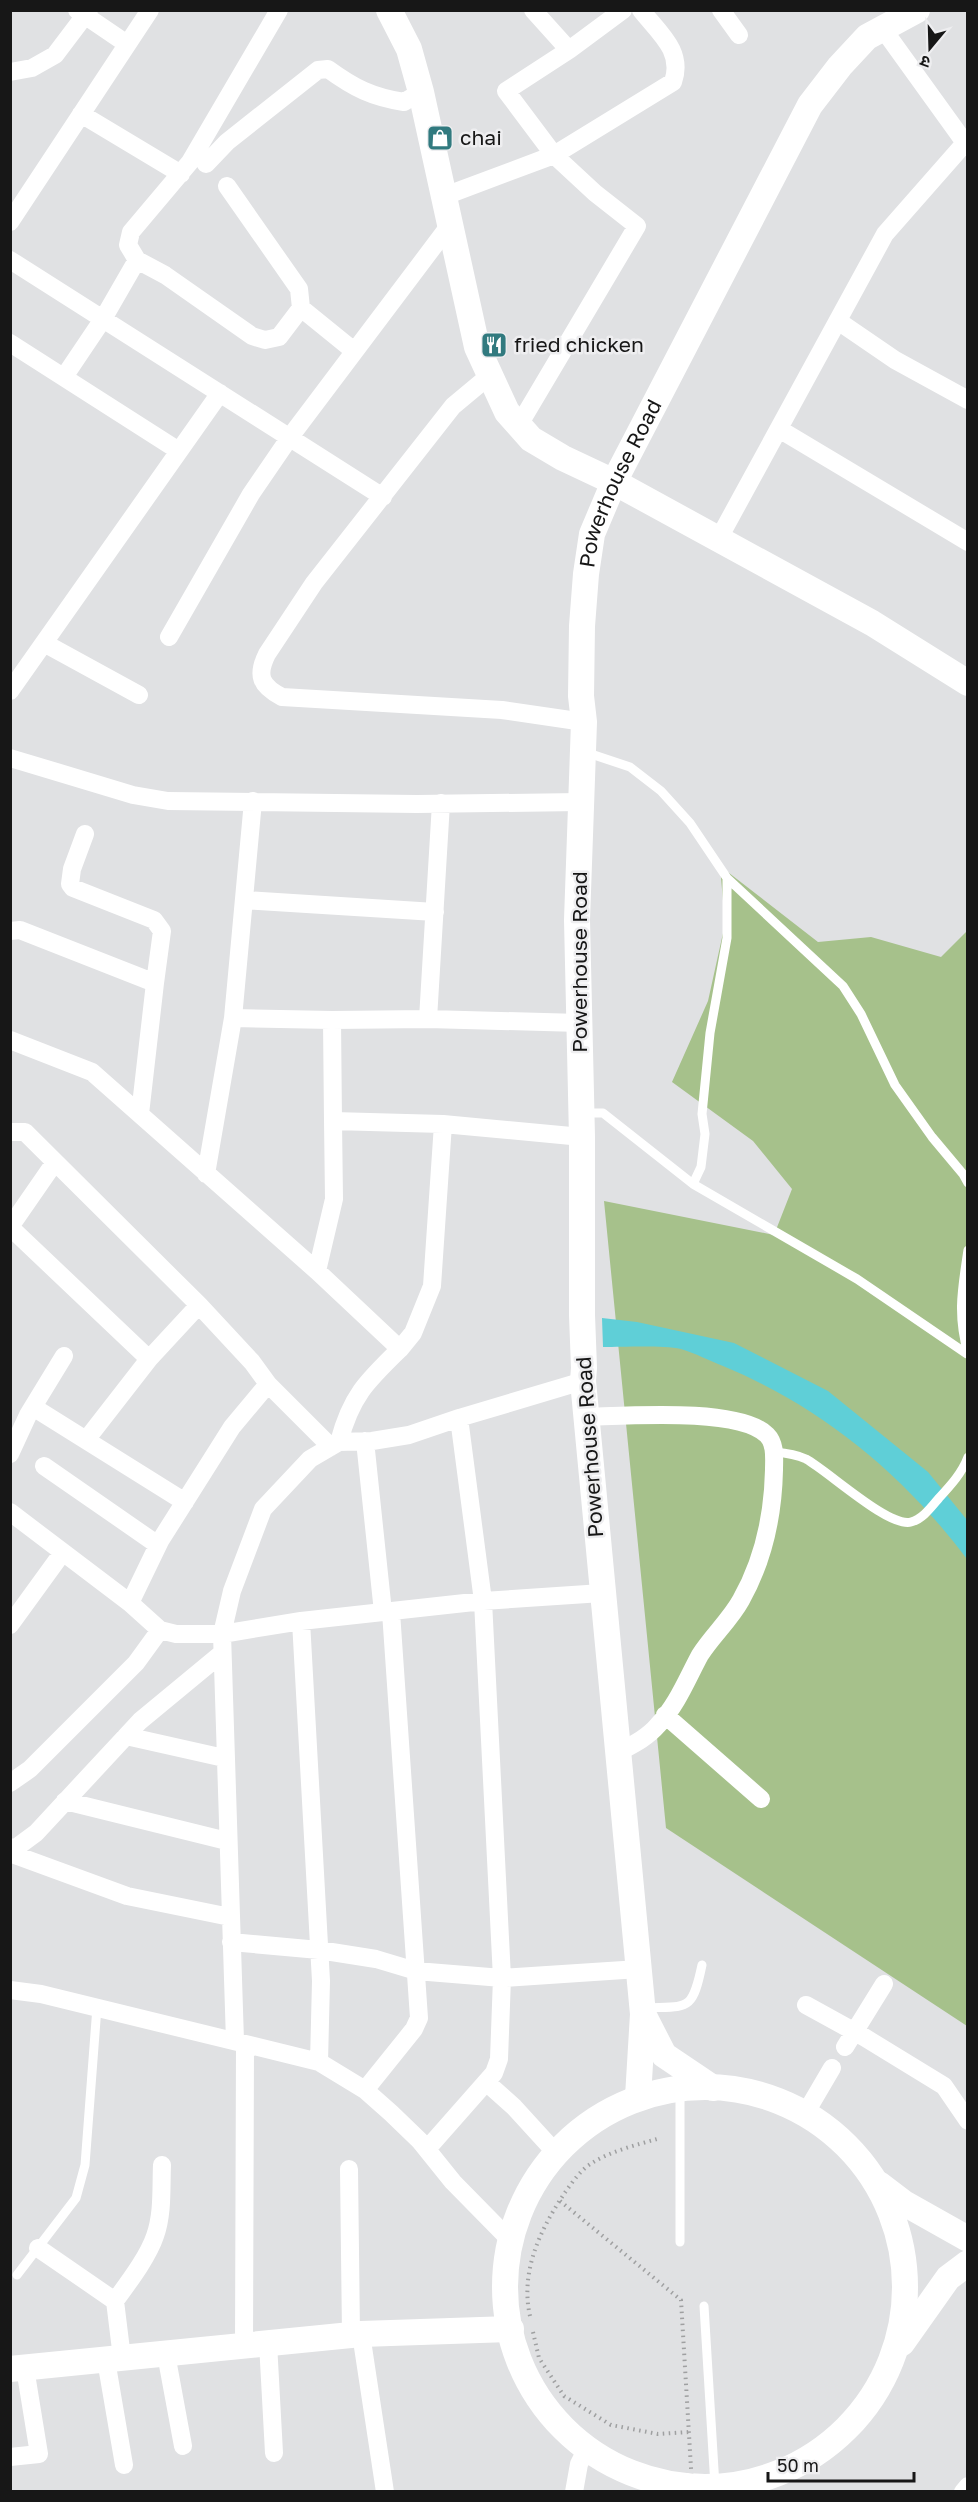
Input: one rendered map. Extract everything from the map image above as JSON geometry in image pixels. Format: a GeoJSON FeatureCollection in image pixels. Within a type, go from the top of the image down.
{"type":"FeatureCollection","features":[{"type":"Feature","properties":{"kind":"main road"},"geometry":{"type":"LineString","coordinates":[[389,10],[409,49],[421,92],[442,197],[477,347],[507,412],[531,439],[872,623],[968,684]]}},
{"type":"Feature","properties":{"kind":"main road","name":"Powerhouse Road"},"geometry":{"type":"LineString","coordinates":[[643,2011],[585,1417],[583,1374],[577,920],[585,722],[581,696],[582,626],[586,574],[592,534],[614,482],[810,105],[840,66],[867,37],[917,10]]}},
{"type":"Feature","properties":{"kind":"main road"},"geometry":{"type":"LineString","coordinates":[[643,2011],[664,2055],[713,2088]]}},
{"type":"Feature","properties":{"kind":"main road"},"geometry":{"type":"LineString","coordinates":[[638,2097],[643,2011]]}},
{"type":"Feature","properties":{"kind":"main road"},"geometry":{"type":"LineString","coordinates":[[895,2353],[906,2306],[903,2256],[896,2224],[874,2180],[856,2155],[839,2138],[805,2114],[778,2100],[741,2090],[693,2086],[638,2097],[597,2117],[563,2144],[536,2178],[516,2217],[506,2257],[504,2298],[525,2326],[519,2364],[534,2392],[554,2418],[587,2448],[652,2485],[716,2487],[770,2476],[809,2458],[852,2423],[881,2384],[895,2353],[948,2278],[968,2263]]}},
{"type":"Feature","properties":{"kind":"main road"},"geometry":{"type":"LineString","coordinates":[[874,2180],[904,2203],[968,2239]]}},
{"type":"Feature","properties":{"kind":"main road"},"geometry":{"type":"LineString","coordinates":[[18,2368],[356,2335],[525,2326]]}},
{"type":"Feature","properties":{"kind":"street"},"geometry":{"type":"LineString","coordinates":[[10,222],[150,10]]}},
{"type":"Feature","properties":{"kind":"street"},"geometry":{"type":"LineString","coordinates":[[227,186],[299,289],[301,308],[279,337],[265,340],[252,336],[165,275],[136,260],[128,245],[131,232],[190,162],[279,10]]}},
{"type":"Feature","properties":{"kind":"street"},"geometry":{"type":"LineString","coordinates":[[533,10],[569,50]]}},
{"type":"Feature","properties":{"kind":"street"},"geometry":{"type":"LineString","coordinates":[[519,425],[637,226],[595,193],[554,155],[501,85],[569,50],[623,10]]}},
{"type":"Feature","properties":{"kind":"street"},"geometry":{"type":"LineString","coordinates":[[442,197],[554,155],[673,82],[678,69],[675,53],[640,10]]}},
{"type":"Feature","properties":{"kind":"street"},"geometry":{"type":"LineString","coordinates":[[722,10],[739,35]]}},
{"type":"Feature","properties":{"kind":"street"},"geometry":{"type":"LineString","coordinates":[[10,72],[32,68],[55,55],[84,13],[127,44]]}},
{"type":"Feature","properties":{"kind":"street"},"geometry":{"type":"LineString","coordinates":[[718,540],[885,234],[966,145],[883,29]]}},
{"type":"Feature","properties":{"kind":"street"},"geometry":{"type":"LineString","coordinates":[[206,164],[227,142],[318,70],[328,69],[352,87],[386,99],[404,102],[421,92]]}},
{"type":"Feature","properties":{"kind":"street"},"geometry":{"type":"LineString","coordinates":[[81,114],[181,174]]}},
{"type":"Feature","properties":{"kind":"street"},"geometry":{"type":"LineString","coordinates":[[169,637],[251,494],[290,437],[449,226]]}},
{"type":"Feature","properties":{"kind":"street"},"geometry":{"type":"LineString","coordinates":[[10,260],[383,497]]}},
{"type":"Feature","properties":{"kind":"street"},"geometry":{"type":"LineString","coordinates":[[64,377],[103,319],[136,260]]}},
{"type":"Feature","properties":{"kind":"street"},"geometry":{"type":"LineString","coordinates":[[301,308],[354,351]]}},
{"type":"Feature","properties":{"kind":"street"},"geometry":{"type":"LineString","coordinates":[[838,321],[905,366],[968,400]]}},
{"type":"Feature","properties":{"kind":"street"},"geometry":{"type":"LineString","coordinates":[[10,343],[179,451]]}},
{"type":"Feature","properties":{"kind":"street"},"geometry":{"type":"LineString","coordinates":[[489,376],[453,406],[314,583],[267,654],[262,665],[261,680],[268,690],[282,697],[502,710],[585,722]]}},
{"type":"Feature","properties":{"kind":"street"},"geometry":{"type":"LineString","coordinates":[[10,691],[220,393]]}},
{"type":"Feature","properties":{"kind":"street"},"geometry":{"type":"LineString","coordinates":[[779,429],[968,542]]}},
{"type":"Feature","properties":{"kind":"street"},"geometry":{"type":"LineString","coordinates":[[44,643],[139,695]]}},
{"type":"Feature","properties":{"kind":"street"},"geometry":{"type":"LineString","coordinates":[[10,758],[133,795],[168,801],[581,802]]}},
{"type":"Feature","properties":{"kind":"street"},"geometry":{"type":"LineString","coordinates":[[206,1174],[233,1018],[253,801]]}},
{"type":"Feature","properties":{"kind":"street"},"geometry":{"type":"LineString","coordinates":[[428,1020],[441,803]]}},
{"type":"Feature","properties":{"kind":"street"},"geometry":{"type":"LineString","coordinates":[[84,834],[72,869],[70,884],[73,888],[154,920],[162,931],[140,1114]]}},
{"type":"Feature","properties":{"kind":"street"},"geometry":{"type":"LineString","coordinates":[[244,900],[435,912]]}},
{"type":"Feature","properties":{"kind":"street"},"geometry":{"type":"LineString","coordinates":[[10,931],[20,930],[155,983]]}},
{"type":"Feature","properties":{"kind":"street"},"geometry":{"type":"LineString","coordinates":[[233,1018],[580,1023]]}},
{"type":"Feature","properties":{"kind":"street"},"geometry":{"type":"LineString","coordinates":[[317,1271],[334,1199],[332,1020]]}},
{"type":"Feature","properties":{"kind":"street"},"geometry":{"type":"LineString","coordinates":[[10,1040],[92,1072],[317,1271],[400,1349]]}},
{"type":"Feature","properties":{"kind":"street"},"geometry":{"type":"LineString","coordinates":[[333,1120],[581,1125]]}},
{"type":"Feature","properties":{"kind":"street"},"geometry":{"type":"LineString","coordinates":[[335,1444],[349,1410],[363,1386],[413,1333],[432,1286],[443,1124]]}},
{"type":"Feature","properties":{"kind":"street"},"geometry":{"type":"LineString","coordinates":[[10,1132],[25,1132],[199,1305],[252,1362],[268,1384],[335,1444]]}},
{"type":"Feature","properties":{"kind":"street"},"geometry":{"type":"LineString","coordinates":[[55,1162],[10,1227],[149,1359]]}},
{"type":"Feature","properties":{"kind":"street"},"geometry":{"type":"LineString","coordinates":[[86,1440],[149,1359],[199,1305]]}},
{"type":"Feature","properties":{"kind":"street"},"geometry":{"type":"LineString","coordinates":[[10,1454],[33,1407],[63,1356]]}},
{"type":"Feature","properties":{"kind":"street"},"geometry":{"type":"LineString","coordinates":[[274,2453],[256,2344],[240,2042],[231,1942],[220,1654],[216,1634],[263,1509],[310,1459],[335,1444],[409,1435],[583,1374]]}},
{"type":"Feature","properties":{"kind":"street"},"geometry":{"type":"LineString","coordinates":[[130,1603],[158,1545],[232,1427],[268,1384]]}},
{"type":"Feature","properties":{"kind":"street"},"geometry":{"type":"LineString","coordinates":[[33,1407],[185,1502]]}},
{"type":"Feature","properties":{"kind":"street"},"geometry":{"type":"LineString","coordinates":[[585,1417],[713,1416],[758,1429],[769,1436],[775,1452],[772,1506],[766,1537],[740,1602],[701,1654],[686,1684],[665,1715],[647,1736],[617,1753]]}},
{"type":"Feature","properties":{"kind":"street"},"geometry":{"type":"LineString","coordinates":[[427,2149],[494,2073],[499,2059],[502,1978],[483,1601],[459,1418]]}},
{"type":"Feature","properties":{"kind":"street"},"geometry":{"type":"LineString","coordinates":[[365,1441],[387,1612],[419,2018],[414,2029],[366,2090]]}},
{"type":"Feature","properties":{"kind":"street"},"geometry":{"type":"LineString","coordinates":[[44,1466],[158,1545]]}},
{"type":"Feature","properties":{"kind":"street"},"geometry":{"type":"LineString","coordinates":[[10,1512],[168,1632],[216,1634],[301,1621],[483,1601],[602,1593]]}},
{"type":"Feature","properties":{"kind":"street"},"geometry":{"type":"LineString","coordinates":[[10,1625],[63,1552]]}},
{"type":"Feature","properties":{"kind":"street"},"geometry":{"type":"LineString","coordinates":[[301,1621],[321,1981],[319,2062]]}},
{"type":"Feature","properties":{"kind":"street"},"geometry":{"type":"LineString","coordinates":[[10,1783],[30,1768],[168,1632]]}},
{"type":"Feature","properties":{"kind":"street"},"geometry":{"type":"LineString","coordinates":[[220,1654],[140,1721],[36,1833],[13,1853],[127,1896],[230,1917]]}},
{"type":"Feature","properties":{"kind":"street"},"geometry":{"type":"LineString","coordinates":[[665,1715],[761,1799]]}},
{"type":"Feature","properties":{"kind":"street"},"geometry":{"type":"LineString","coordinates":[[126,1736],[224,1758]]}},
{"type":"Feature","properties":{"kind":"street"},"geometry":{"type":"LineString","coordinates":[[65,1801],[227,1841]]}},
{"type":"Feature","properties":{"kind":"street"},"geometry":{"type":"LineString","coordinates":[[231,1942],[319,1950],[376,1959],[416,1971],[502,1978],[639,1969]]}},
{"type":"Feature","properties":{"kind":"street"},"geometry":{"type":"LineString","coordinates":[[849,2039],[884,1984]]}},
{"type":"Feature","properties":{"kind":"street"},"geometry":{"type":"LineString","coordinates":[[10,1990],[41,1994],[97,2007],[319,2062],[366,2090],[427,2149],[453,2182],[510,2240]]}},
{"type":"Feature","properties":{"kind":"street"},"geometry":{"type":"LineString","coordinates":[[806,2005],[849,2039],[944,2086],[968,2121]]}},
{"type":"Feature","properties":{"kind":"street"},"geometry":{"type":"LineString","coordinates":[[805,2114],[832,2068]]}},
{"type":"Feature","properties":{"kind":"street"},"geometry":{"type":"LineString","coordinates":[[486,2082],[514,2107],[556,2153]]}},
{"type":"Feature","properties":{"kind":"street"},"geometry":{"type":"LineString","coordinates":[[124,2466],[114,2359],[116,2301],[155,2237],[160,2215],[162,2165]]}},
{"type":"Feature","properties":{"kind":"street"},"geometry":{"type":"LineString","coordinates":[[349,2169],[356,2335],[385,2492]]}},
{"type":"Feature","properties":{"kind":"street"},"geometry":{"type":"LineString","coordinates":[[38,2248],[116,2301]]}},
{"type":"Feature","properties":{"kind":"street"},"geometry":{"type":"LineString","coordinates":[[166,2354],[183,2446]]}},
{"type":"Feature","properties":{"kind":"street"},"geometry":{"type":"LineString","coordinates":[[10,2457],[39,2454],[18,2368]]}},
{"type":"Feature","properties":{"kind":"street"},"geometry":{"type":"LineString","coordinates":[[574,2492],[579,2464],[587,2448]]}},
{"type":"Feature","properties":{"kind":"street"},"geometry":{"type":"LineString","coordinates":[[963,2492],[968,2486]]}},
{"type":"Feature","properties":{"kind":"lane"},"geometry":{"type":"LineString","coordinates":[[583,751],[630,767],[661,791],[690,823],[727,878],[843,986],[861,1014],[895,1084],[968,1183]]}},
{"type":"Feature","properties":{"kind":"lane"},"geometry":{"type":"LineString","coordinates":[[693,1184],[701,1167],[705,1134],[702,1114],[710,1034],[726,938],[727,878]]}},
{"type":"Feature","properties":{"kind":"lane"},"geometry":{"type":"LineString","coordinates":[[581,1125],[603,1113],[693,1184],[857,1279],[968,1354],[962,1332],[960,1302],[968,1250]]}},
{"type":"Feature","properties":{"kind":"lane"},"geometry":{"type":"LineString","coordinates":[[775,1452],[793,1454],[807,1460],[897,1521],[911,1522],[925,1514],[958,1476],[968,1456]]}},
{"type":"Feature","properties":{"kind":"lane"},"geometry":{"type":"LineString","coordinates":[[643,2011],[684,2007],[690,2002],[702,1965]]}},
{"type":"Feature","properties":{"kind":"lane"},"geometry":{"type":"LineString","coordinates":[[16,2275],[76,2198],[85,2165],[97,2007]]}},
{"type":"Feature","properties":{"kind":"lane"},"geometry":{"type":"LineString","coordinates":[[680,2089],[680,2242]]}},
{"type":"Feature","properties":{"kind":"lane"},"geometry":{"type":"LineString","coordinates":[[704,2306],[716,2487]]}},
{"type":"Feature","properties":{"kind":"path"},"geometry":{"type":"LineString","coordinates":[[657,2139],[626,2148],[591,2163],[571,2184],[545,2222],[530,2265],[525,2326],[538,2358],[564,2396],[611,2425],[658,2434],[689,2432]]}},
{"type":"Feature","properties":{"kind":"path"},"geometry":{"type":"LineString","coordinates":[[560,2201],[681,2300],[689,2432],[716,2487]]}},
{"type":"Feature","properties":{"kind":"green space"},"geometry":{"type":"Polygon","coordinates":[[[720,866],[818,942],[871,937],[941,957],[967,931],[967,2026],[666,1828],[604,1201],[774,1235],[792,1189],[753,1141],[672,1082],[708,1001],[725,924],[720,866]]]}},
{"type":"Feature","properties":{"kind":"water"},"geometry":{"type":"Polygon","coordinates":[[[602,1318],[637,1322],[734,1343],[828,1391],[928,1472],[967,1520],[967,1559],[916,1499],[888,1471],[827,1423],[759,1383],[681,1349],[643,1346],[603,1347],[602,1318]]]}},
{"type":"Feature","properties":{"kind":"place","name":"chai"},"geometry":{"type":"Point","coordinates":[440,138]}},
{"type":"Feature","properties":{"kind":"place","name":"fried chicken"},"geometry":{"type":"Point","coordinates":[494,345]}}]}
